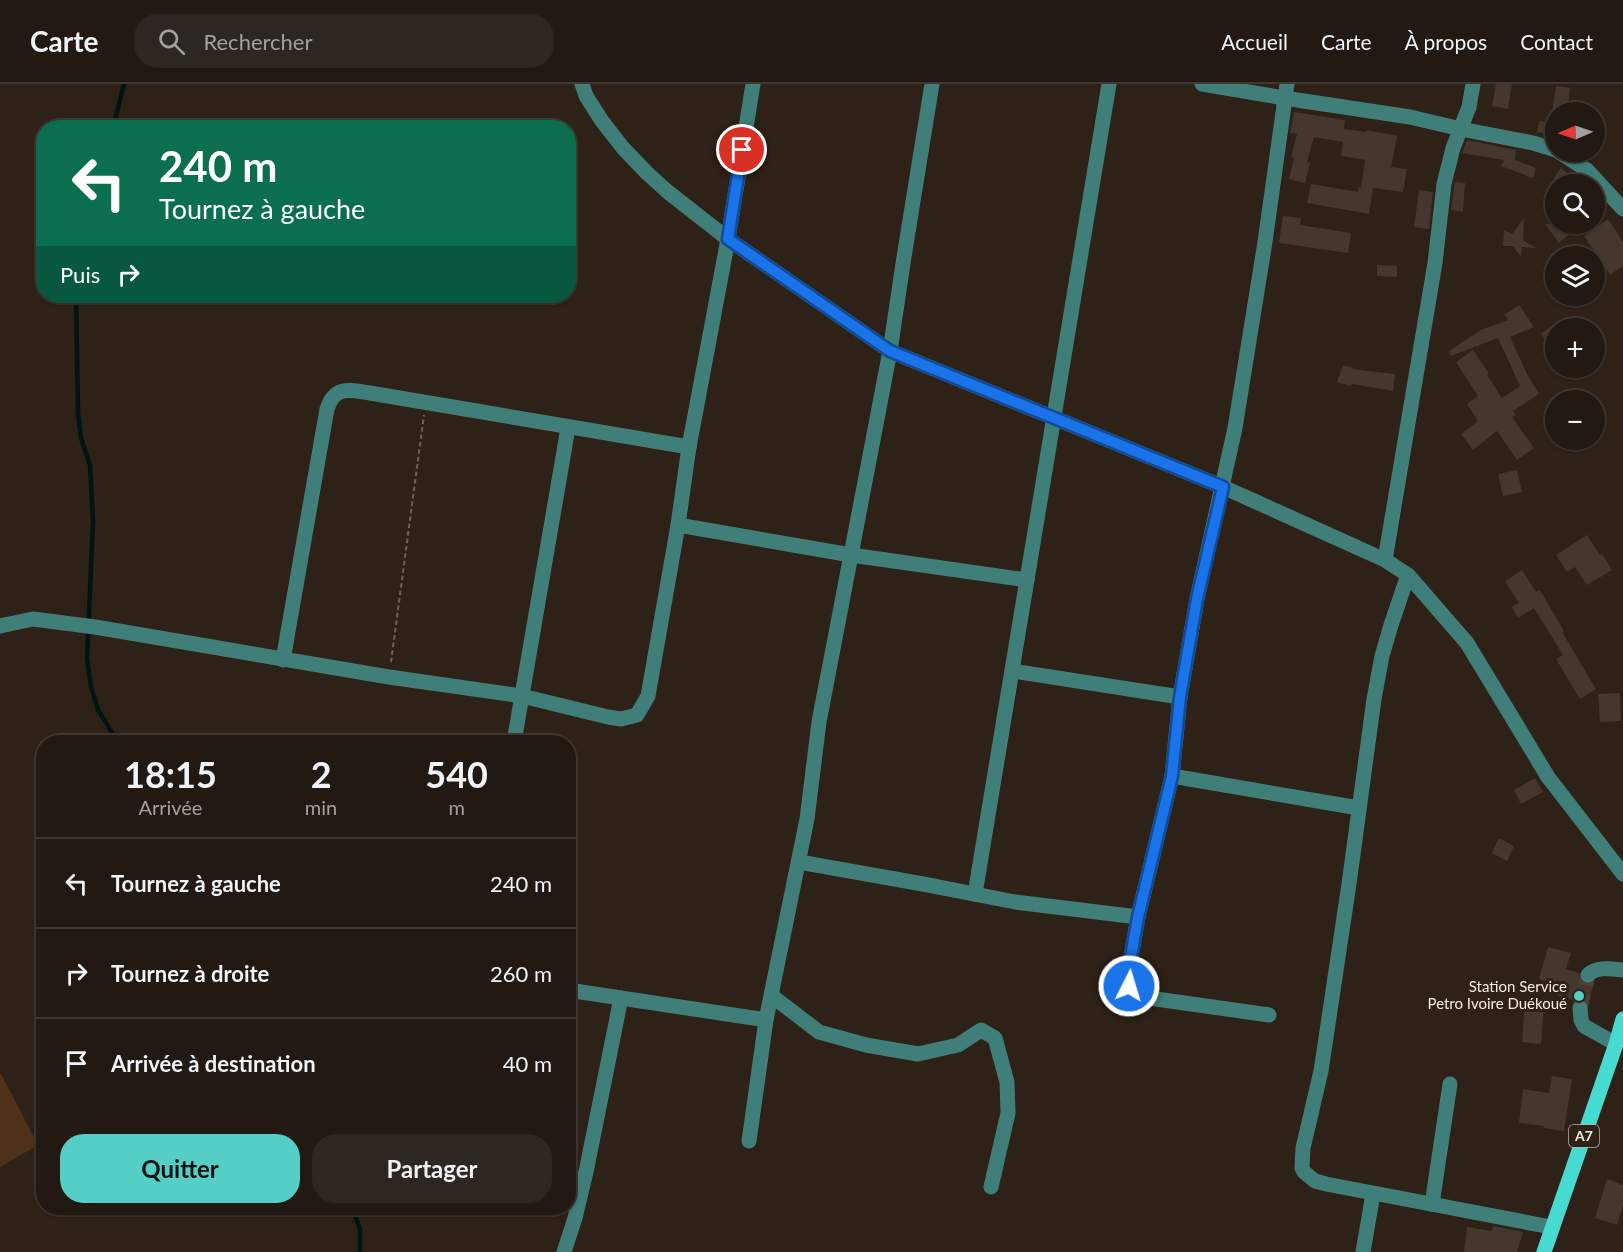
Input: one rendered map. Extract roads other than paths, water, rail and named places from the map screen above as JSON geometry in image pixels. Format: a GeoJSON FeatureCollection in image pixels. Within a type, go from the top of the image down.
{"type":"FeatureCollection","features":[{"type":"Feature","properties":{"kind":"main road","name":"A7"},"geometry":{"type":"LineString","coordinates":[[1544,1252],[1623,1019]]}},
{"type":"Feature","properties":{"kind":"street"},"geometry":{"type":"LineString","coordinates":[[582,84],[586,96],[623,148],[668,192],[728,239],[890,351],[1223,487],[1385,560],[1408,575],[1467,644],[1548,777],[1623,874]]}},
{"type":"Feature","properties":{"kind":"street"},"geometry":{"type":"LineString","coordinates":[[0,626],[21,621],[45,620],[389,677],[522,696],[608,717],[621,719],[637,715],[648,696],[753,84]]}},
{"type":"Feature","properties":{"kind":"street"},"geometry":{"type":"LineString","coordinates":[[749,1141],[766,1020],[800,862],[819,722],[890,351],[932,84]]}},
{"type":"Feature","properties":{"kind":"street"},"geometry":{"type":"LineString","coordinates":[[975,894],[1109,84]]}},
{"type":"Feature","properties":{"kind":"street"},"geometry":{"type":"LineString","coordinates":[[1202,84],[1285,91],[1545,147]]}},
{"type":"Feature","properties":{"kind":"street"},"geometry":{"type":"LineString","coordinates":[[1385,560],[1435,263],[1444,184],[1473,84]]}},
{"type":"Feature","properties":{"kind":"street"},"geometry":{"type":"LineString","coordinates":[[1269,1016],[1149,998],[1136,993],[1129,986],[1128,974],[1138,917],[1172,776],[1180,697],[1197,599],[1236,428],[1265,242],[1285,91]]}},
{"type":"Feature","properties":{"kind":"street"},"geometry":{"type":"LineString","coordinates":[[1574,162],[1587,170],[1623,209]]}},
{"type":"Feature","properties":{"kind":"street"},"geometry":{"type":"LineString","coordinates":[[283,660],[327,410],[330,401],[338,393],[346,389],[689,447]]}},
{"type":"Feature","properties":{"kind":"street"},"geometry":{"type":"LineString","coordinates":[[514,735],[568,428]]}},
{"type":"Feature","properties":{"kind":"street"},"geometry":{"type":"LineString","coordinates":[[678,525],[851,555],[1027,580]]}},
{"type":"Feature","properties":{"kind":"street"},"geometry":{"type":"LineString","coordinates":[[1408,575],[1382,656],[1374,699],[1321,1071],[1303,1148],[1302,1168],[1308,1177],[1314,1180],[1373,1194],[1551,1227]]}},
{"type":"Feature","properties":{"kind":"street"},"geometry":{"type":"LineString","coordinates":[[1013,671],[1180,697]]}},
{"type":"Feature","properties":{"kind":"street"},"geometry":{"type":"LineString","coordinates":[[1172,776],[1359,808]]}},
{"type":"Feature","properties":{"kind":"street"},"geometry":{"type":"LineString","coordinates":[[800,862],[1015,902],[1138,917]]}},
{"type":"Feature","properties":{"kind":"street"},"geometry":{"type":"LineString","coordinates":[[1588,975],[1594,970],[1623,970]]}},
{"type":"Feature","properties":{"kind":"street"},"geometry":{"type":"LineString","coordinates":[[576,991],[766,1020]]}},
{"type":"Feature","properties":{"kind":"street"},"geometry":{"type":"LineString","coordinates":[[772,996],[819,1032],[866,1045],[918,1054],[958,1045],[981,1030],[995,1038],[1007,1082],[1008,1113],[991,1187]]}},
{"type":"Feature","properties":{"kind":"street"},"geometry":{"type":"LineString","coordinates":[[576,1214],[621,998]]}},
{"type":"Feature","properties":{"kind":"street"},"geometry":{"type":"LineString","coordinates":[[1580,1008],[1584,1026],[1616,1044]]}},
{"type":"Feature","properties":{"kind":"street"},"geometry":{"type":"LineString","coordinates":[[1431,1204],[1450,1084]]}},
{"type":"Feature","properties":{"kind":"street"},"geometry":{"type":"LineString","coordinates":[[1363,1252],[1373,1194]]}},
{"type":"Feature","properties":{"kind":"street"},"geometry":{"type":"LineString","coordinates":[[564,1252],[576,1215]]}},
{"type":"Feature","properties":{"kind":"waterway"},"geometry":{"type":"LineString","coordinates":[[115,120],[124,84]]}},
{"type":"Feature","properties":{"kind":"waterway"},"geometry":{"type":"LineString","coordinates":[[76,303],[78,413],[81,438],[90,465],[93,521],[87,659],[91,687],[98,710],[114,735]]}},
{"type":"Feature","properties":{"kind":"waterway"},"geometry":{"type":"LineString","coordinates":[[355,1215],[360,1229],[360,1252]]}},
{"type":"Feature","properties":{"kind":"tunnel"},"geometry":{"type":"LineString","coordinates":[[1580,1008],[1588,975]]}},
{"type":"Feature","properties":{"kind":"place","name":"Station Service Petro Ivoire Duékoué"},"geometry":{"type":"Point","coordinates":[1579,996]}}]}
